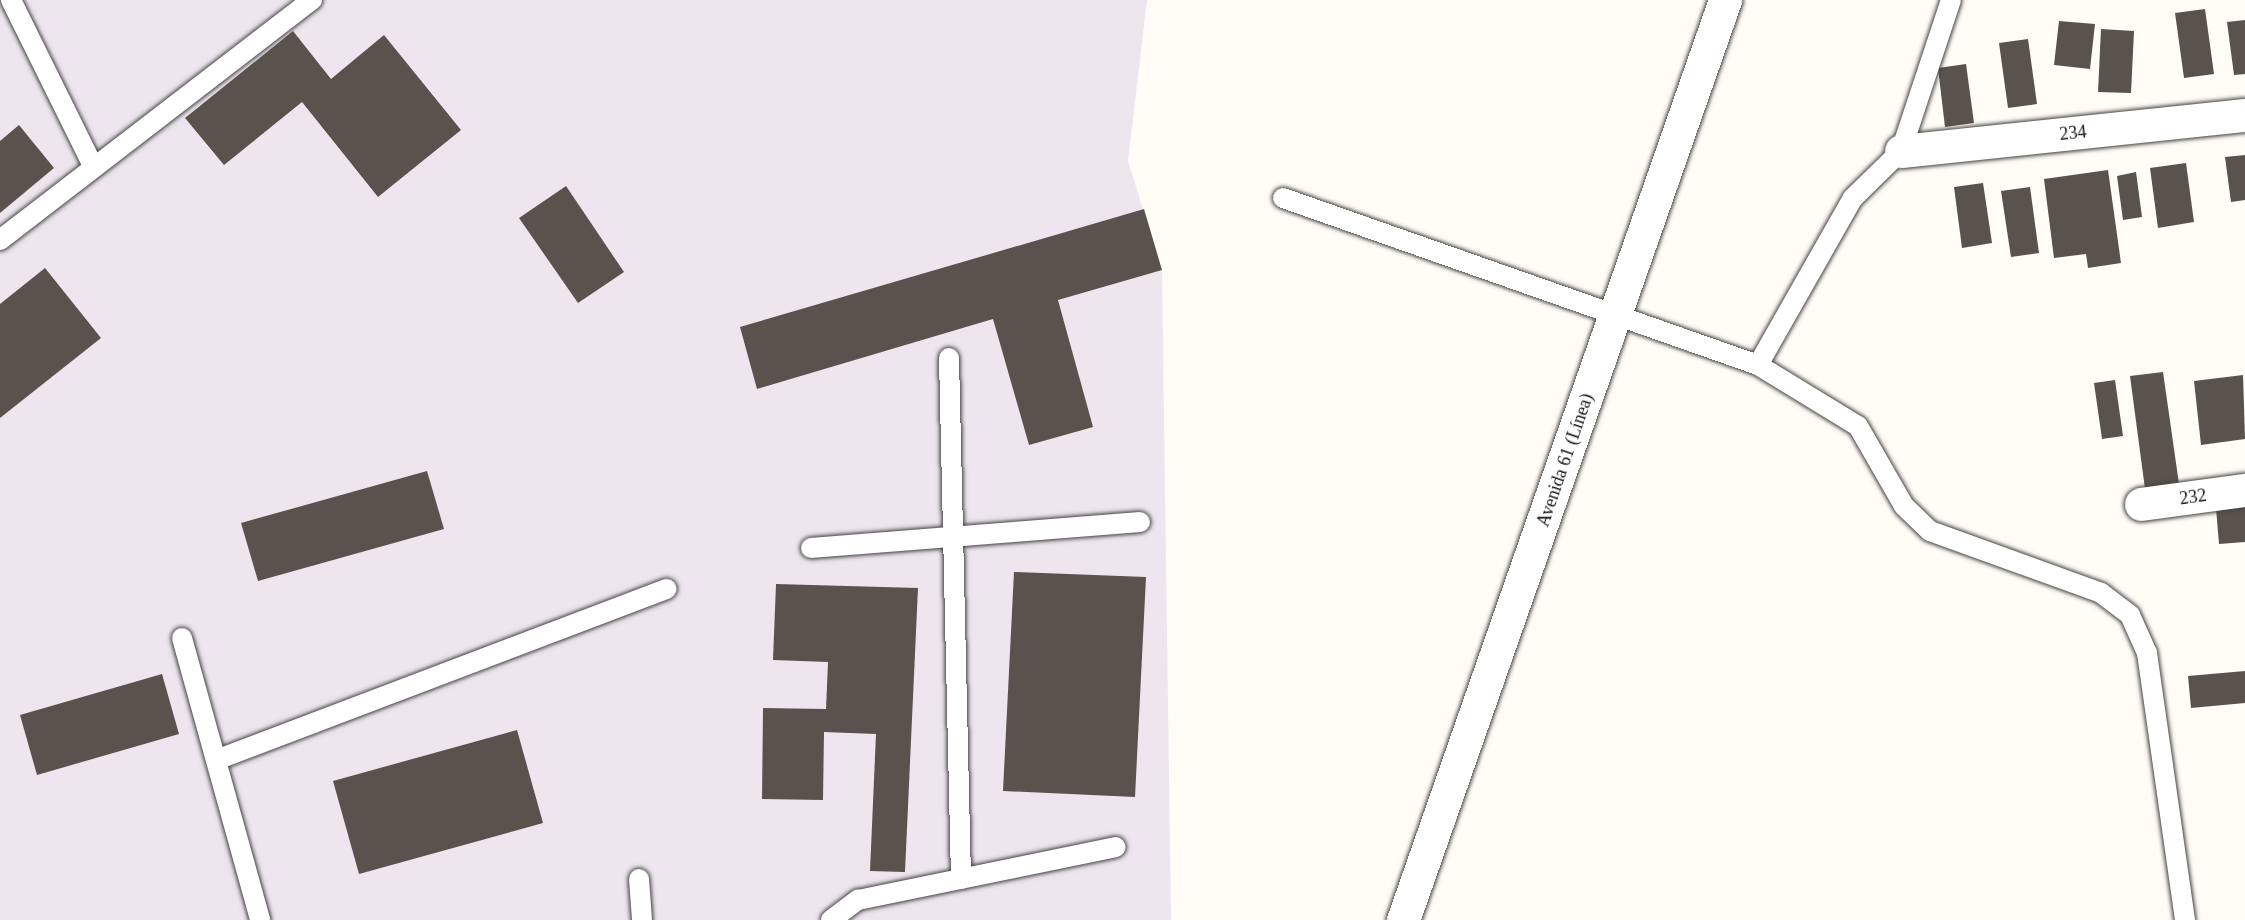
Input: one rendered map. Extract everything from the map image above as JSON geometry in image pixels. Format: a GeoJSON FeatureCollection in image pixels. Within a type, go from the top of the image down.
{"type":"FeatureCollection","features":[{"type":"Feature","properties":{"kind":"street","name":"Avenida 61 (Línea)"},"geometry":{"type":"LineString","coordinates":[[1403,920],[1725,0]]}},
{"type":"Feature","properties":{"kind":"street","name":"234"},"geometry":{"type":"LineString","coordinates":[[1901,151],[2245,116]]}},
{"type":"Feature","properties":{"kind":"street","name":"232"},"geometry":{"type":"LineString","coordinates":[[2141,504],[2245,490]]}},
{"type":"Feature","properties":{"kind":"lane"},"geometry":{"type":"LineString","coordinates":[[11,0],[93,166]]}},
{"type":"Feature","properties":{"kind":"lane"},"geometry":{"type":"LineString","coordinates":[[0,240],[93,166],[312,0]]}},
{"type":"Feature","properties":{"kind":"lane"},"geometry":{"type":"LineString","coordinates":[[1758,365],[1853,198],[1901,151],[1951,0]]}},
{"type":"Feature","properties":{"kind":"lane"},"geometry":{"type":"LineString","coordinates":[[1283,198],[1758,365],[1858,426],[1904,507],[1930,531],[2101,593],[2130,615],[2147,653],[2185,920]]}},
{"type":"Feature","properties":{"kind":"lane"},"geometry":{"type":"LineString","coordinates":[[949,358],[961,879]]}},
{"type":"Feature","properties":{"kind":"lane"},"geometry":{"type":"LineString","coordinates":[[811,549],[1140,522]]}},
{"type":"Feature","properties":{"kind":"lane"},"geometry":{"type":"LineString","coordinates":[[216,760],[667,589]]}},
{"type":"Feature","properties":{"kind":"lane"},"geometry":{"type":"LineString","coordinates":[[182,639],[260,920]]}},
{"type":"Feature","properties":{"kind":"lane"},"geometry":{"type":"LineString","coordinates":[[831,920],[858,900],[1116,847]]}},
{"type":"Feature","properties":{"kind":"lane"},"geometry":{"type":"LineString","coordinates":[[639,879],[642,920]]}},
{"type":"Feature","properties":{"kind":"shaded area"},"geometry":{"type":"Polygon","coordinates":[[[0,0],[1147,0],[1128,161],[1162,270],[1171,920],[0,920],[0,0]]]}},
{"type":"Feature","properties":{"kind":"building"},"geometry":{"type":"Polygon","coordinates":[[[2205,9],[2214,74],[2184,78],[2175,13],[2205,9]]]}},
{"type":"Feature","properties":{"kind":"building"},"geometry":{"type":"Polygon","coordinates":[[[2245,20],[2245,74],[2234,75],[2227,22],[2245,20]]]}},
{"type":"Feature","properties":{"kind":"building"},"geometry":{"type":"Polygon","coordinates":[[[2059,21],[2095,24],[2090,69],[2054,65],[2059,21]]]}},
{"type":"Feature","properties":{"kind":"building"},"geometry":{"type":"Polygon","coordinates":[[[2101,29],[2134,31],[2131,93],[2098,92],[2101,29]]]}},
{"type":"Feature","properties":{"kind":"building"},"geometry":{"type":"Polygon","coordinates":[[[293,31],[331,79],[384,35],[461,130],[378,197],[302,102],[224,165],[185,118],[293,31]]]}},
{"type":"Feature","properties":{"kind":"building"},"geometry":{"type":"Polygon","coordinates":[[[2028,39],[2037,104],[2008,108],[1999,43],[2028,39]]]}},
{"type":"Feature","properties":{"kind":"building"},"geometry":{"type":"Polygon","coordinates":[[[1966,64],[1974,123],[1945,127],[1938,68],[1966,64]]]}},
{"type":"Feature","properties":{"kind":"building"},"geometry":{"type":"Polygon","coordinates":[[[19,125],[54,168],[0,213],[0,141],[19,125]]]}},
{"type":"Feature","properties":{"kind":"building"},"geometry":{"type":"Polygon","coordinates":[[[2245,155],[2245,200],[2231,202],[2225,157],[2245,155]]]}},
{"type":"Feature","properties":{"kind":"building"},"geometry":{"type":"Polygon","coordinates":[[[2186,163],[2194,222],[2158,228],[2150,168],[2186,163]]]}},
{"type":"Feature","properties":{"kind":"building"},"geometry":{"type":"Polygon","coordinates":[[[2108,170],[2121,263],[2088,268],[2086,254],[2054,258],[2044,179],[2108,170]]]}},
{"type":"Feature","properties":{"kind":"building"},"geometry":{"type":"Polygon","coordinates":[[[2136,172],[2142,217],[2123,220],[2117,176],[2136,172]]]}},
{"type":"Feature","properties":{"kind":"building"},"geometry":{"type":"Polygon","coordinates":[[[1983,183],[1992,243],[1962,248],[1954,187],[1983,183]]]}},
{"type":"Feature","properties":{"kind":"building"},"geometry":{"type":"Polygon","coordinates":[[[566,186],[624,272],[578,303],[519,218],[566,186]]]}},
{"type":"Feature","properties":{"kind":"building"},"geometry":{"type":"Polygon","coordinates":[[[2030,187],[2039,253],[2011,257],[2001,191],[2030,187]]]}},
{"type":"Feature","properties":{"kind":"building"},"geometry":{"type":"Polygon","coordinates":[[[1144,209],[1162,270],[1058,300],[1093,427],[1029,445],[993,319],[757,389],[740,327],[1144,209]]]}},
{"type":"Feature","properties":{"kind":"building"},"geometry":{"type":"Polygon","coordinates":[[[45,268],[101,338],[0,418],[0,304],[45,268]]]}},
{"type":"Feature","properties":{"kind":"building"},"geometry":{"type":"Polygon","coordinates":[[[2163,372],[2179,484],[2145,489],[2130,376],[2163,372]]]}},
{"type":"Feature","properties":{"kind":"building"},"geometry":{"type":"Polygon","coordinates":[[[2243,375],[2245,439],[2201,445],[2194,381],[2243,375]]]}},
{"type":"Feature","properties":{"kind":"building"},"geometry":{"type":"Polygon","coordinates":[[[2115,380],[2123,436],[2102,439],[2094,383],[2115,380]]]}},
{"type":"Feature","properties":{"kind":"building"},"geometry":{"type":"Polygon","coordinates":[[[427,471],[444,529],[258,581],[241,523],[427,471]]]}},
{"type":"Feature","properties":{"kind":"building"},"geometry":{"type":"Polygon","coordinates":[[[2245,506],[2245,542],[2219,544],[2216,508],[2245,506]]]}},
{"type":"Feature","properties":{"kind":"building"},"geometry":{"type":"Polygon","coordinates":[[[1014,572],[1146,577],[1135,797],[1003,791],[1014,572]]]}},
{"type":"Feature","properties":{"kind":"building"},"geometry":{"type":"Polygon","coordinates":[[[776,584],[918,588],[905,872],[870,871],[876,734],[824,732],[823,800],[762,799],[763,708],[826,709],[828,662],[773,660],[776,584]]]}},
{"type":"Feature","properties":{"kind":"building"},"geometry":{"type":"Polygon","coordinates":[[[2245,671],[2245,703],[2191,708],[2188,676],[2245,671]]]}},
{"type":"Feature","properties":{"kind":"building"},"geometry":{"type":"Polygon","coordinates":[[[162,674],[179,734],[37,775],[20,715],[162,674]]]}},
{"type":"Feature","properties":{"kind":"building"},"geometry":{"type":"Polygon","coordinates":[[[517,730],[543,823],[359,874],[333,781],[517,730]]]}}]}
